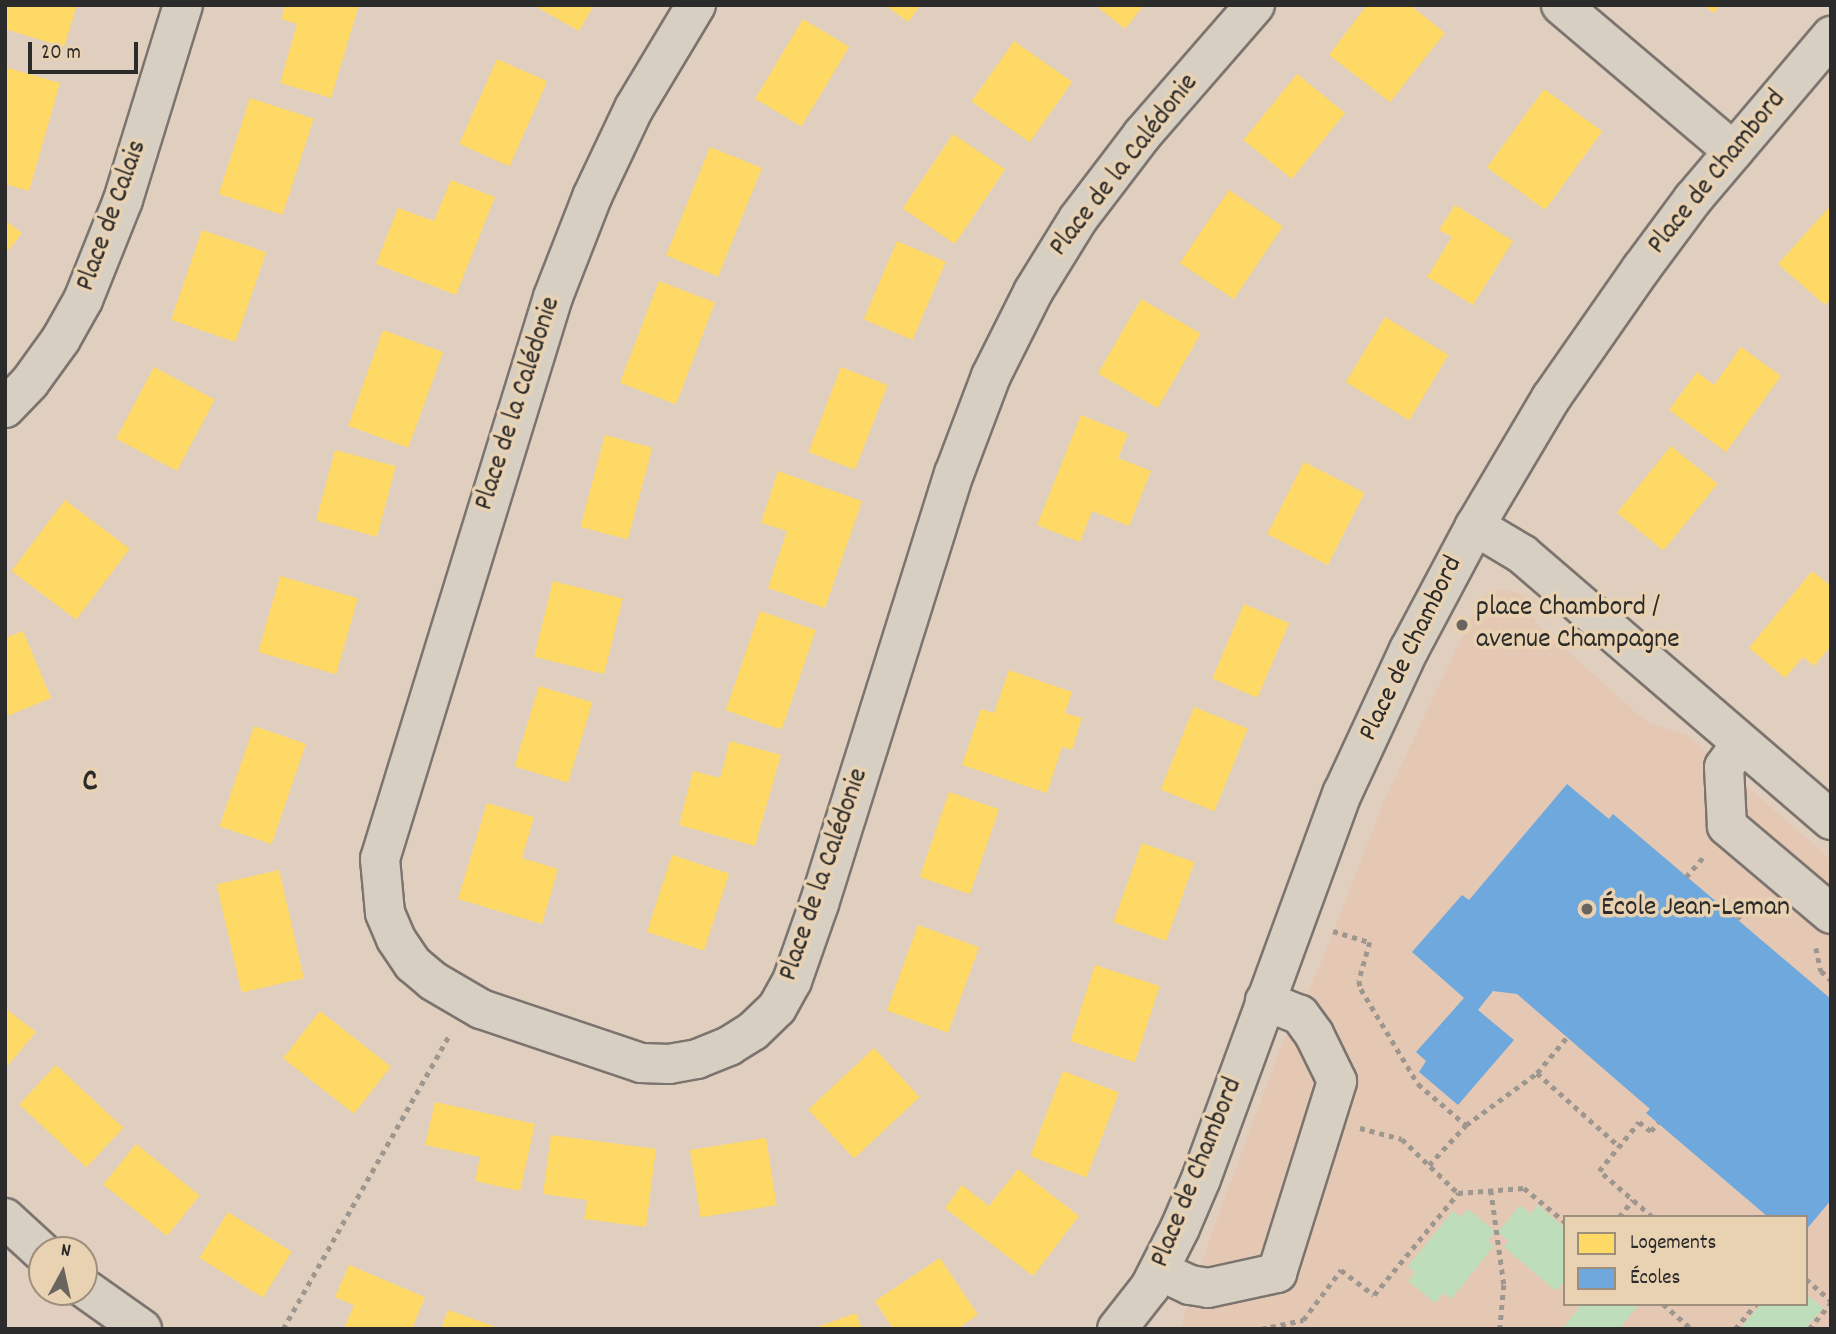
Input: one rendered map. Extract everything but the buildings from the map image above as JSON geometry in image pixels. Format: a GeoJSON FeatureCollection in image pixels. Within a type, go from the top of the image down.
{"type":"FeatureCollection","features":[{"type":"Feature","properties":{"kind":"street","name":"Place de Calais"},"geometry":{"type":"LineString","coordinates":[[5,408],[30,382],[61,339],[106,249],[183,5]]}},
{"type":"Feature","properties":{"kind":"street","name":"Place de la Calédonie"},"geometry":{"type":"LineString","coordinates":[[696,5],[634,108],[592,197],[553,297],[380,859],[385,913],[396,939],[413,964],[433,981],[481,1009],[641,1063],[669,1064],[697,1059],[729,1046],[753,1031],[776,1008],[792,981],[819,904],[954,474],[1002,353],[1045,270],[1085,209],[1142,135],[1255,5]]}},
{"type":"Feature","properties":{"kind":"street"},"geometry":{"type":"LineString","coordinates":[[1561,5],[1733,151]]}},
{"type":"Feature","properties":{"kind":"street","name":"Place de Chambord"},"geometry":{"type":"LineString","coordinates":[[1117,1329],[1136,1308],[1160,1271],[1201,1180],[1343,793],[1409,650],[1475,526],[1581,352],[1673,225],[1831,36]]}},
{"type":"Feature","properties":{"kind":"street"},"geometry":{"type":"LineString","coordinates":[[1475,526],[1522,554],[1740,745],[1827,808]]}},
{"type":"Feature","properties":{"kind":"street"},"geometry":{"type":"LineString","coordinates":[[1740,745],[1724,767],[1727,825],[1831,914]]}},
{"type":"Feature","properties":{"kind":"street"},"geometry":{"type":"LineString","coordinates":[[1160,1271],[1190,1285],[1208,1288],[1277,1273],[1337,1082],[1314,1034],[1300,1015],[1265,1001]]}},
{"type":"Feature","properties":{"kind":"street"},"geometry":{"type":"LineString","coordinates":[[5,1219],[28,1240]]}},
{"type":"Feature","properties":{"kind":"street"},"geometry":{"type":"LineString","coordinates":[[98,1297],[142,1329]]}},
{"type":"Feature","properties":{"kind":"path"},"geometry":{"type":"LineString","coordinates":[[1686,877],[1707,851]]}},
{"type":"Feature","properties":{"kind":"path"},"geometry":{"type":"LineString","coordinates":[[1737,919],[1758,894]]}},
{"type":"Feature","properties":{"kind":"path"},"geometry":{"type":"LineString","coordinates":[[1328,930],[1370,942],[1359,982],[1361,989],[1418,1084],[1466,1125]]}},
{"type":"Feature","properties":{"kind":"path"},"geometry":{"type":"LineString","coordinates":[[283,1329],[451,1033]]}},
{"type":"Feature","properties":{"kind":"path"},"geometry":{"type":"LineString","coordinates":[[1429,1165],[1466,1125],[1537,1073],[1567,1037]]}},
{"type":"Feature","properties":{"kind":"path"},"geometry":{"type":"LineString","coordinates":[[1537,1073],[1619,1146]]}},
{"type":"Feature","properties":{"kind":"path"},"geometry":{"type":"LineString","coordinates":[[1651,1215],[1599,1171],[1639,1122],[1651,1131],[1658,1123]]}},
{"type":"Feature","properties":{"kind":"path"},"geometry":{"type":"LineString","coordinates":[[1352,1125],[1402,1139],[1458,1193]]}},
{"type":"Feature","properties":{"kind":"path"},"geometry":{"type":"LineString","coordinates":[[1261,1329],[1303,1320],[1341,1270],[1374,1295],[1458,1193],[1524,1188],[1563,1220]]}},
{"type":"Feature","properties":{"kind":"path"},"geometry":{"type":"LineString","coordinates":[[1491,1190],[1504,1285],[1500,1329]]}},
{"type":"Feature","properties":{"kind":"path"},"geometry":{"type":"LineString","coordinates":[[1621,1215],[1633,1200]]}},
{"type":"Feature","properties":{"kind":"path"},"geometry":{"type":"LineString","coordinates":[[1426,1231],[1432,1237]]}},
{"type":"Feature","properties":{"kind":"path"},"geometry":{"type":"LineString","coordinates":[[1808,1281],[1831,1302],[1809,1329]]}},
{"type":"Feature","properties":{"kind":"path"},"geometry":{"type":"LineString","coordinates":[[1665,1306],[1692,1329]]}},
{"type":"Feature","properties":{"kind":"path"},"geometry":{"type":"LineString","coordinates":[[1735,1329],[1753,1306]]}},
{"type":"Feature","properties":{"kind":"shaded area","name":"École Jean-Leman"},"geometry":{"type":"Polygon","coordinates":[[[1503,589],[1524,595],[1537,624],[1648,723],[1687,735],[1831,859],[1831,1329],[1180,1329],[1210,1238],[1279,1052],[1323,959],[1384,801],[1480,600],[1493,590],[1503,589]]]}},
{"type":"Feature","properties":{"kind":"green space"},"geometry":{"type":"Polygon","coordinates":[[[1520,1205],[1530,1214],[1538,1205],[1563,1226],[1563,1284],[1556,1291],[1504,1247],[1509,1241],[1498,1232],[1520,1205]]]}},
{"type":"Feature","properties":{"kind":"green space"},"geometry":{"type":"Polygon","coordinates":[[[1468,1209],[1495,1231],[1488,1241],[1494,1246],[1451,1299],[1443,1293],[1435,1303],[1408,1281],[1415,1272],[1408,1266],[1453,1211],[1461,1217],[1468,1209]]]}},
{"type":"Feature","properties":{"kind":"green space"},"geometry":{"type":"Polygon","coordinates":[[[1808,1296],[1823,1308],[1805,1329],[1740,1329],[1759,1306],[1808,1306],[1808,1296]]]}},
{"type":"Feature","properties":{"kind":"green space"},"geometry":{"type":"Polygon","coordinates":[[[1580,1306],[1637,1306],[1619,1329],[1562,1329],[1580,1306]]]}},
{"type":"Feature","properties":{"kind":"place","name":"place Chambord / avenue Champagne"},"geometry":{"type":"Point","coordinates":[1462,625]}},
{"type":"Feature","properties":{"kind":"place","name":"École Jean-Leman"},"geometry":{"type":"Point","coordinates":[1587,909]}},
{"type":"Feature","properties":{"kind":"district","name":"C"},"geometry":{"type":"Point","coordinates":[90,784]}}]}
